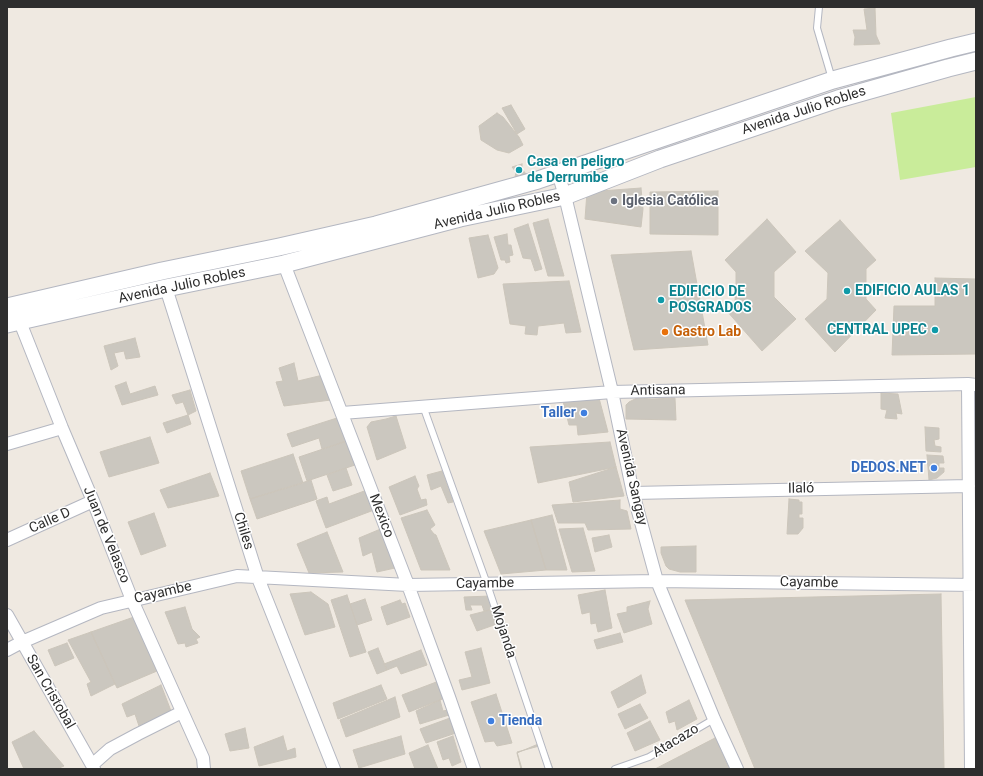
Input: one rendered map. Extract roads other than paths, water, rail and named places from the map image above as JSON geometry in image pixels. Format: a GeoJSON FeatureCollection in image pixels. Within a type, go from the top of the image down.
{"type":"FeatureCollection","features":[{"type":"Feature","properties":{"kind":"main road","name":"Avenida Julio Robles"},"geometry":{"type":"LineString","coordinates":[[7,307],[162,271],[376,225],[538,180],[832,80],[976,42]]}},
{"type":"Feature","properties":{"kind":"main road","name":"Avenida Julio Robles"},"geometry":{"type":"LineString","coordinates":[[14,323],[166,288],[284,264],[460,218],[565,196],[660,159],[831,102],[976,61]]}},
{"type":"Feature","properties":{"kind":"street","name":"Avenida Sangay"},"geometry":{"type":"LineString","coordinates":[[558,173],[565,196],[612,392],[633,493],[657,581],[737,769]]}},
{"type":"Feature","properties":{"kind":"street","name":"Mexico"},"geometry":{"type":"LineString","coordinates":[[284,264],[408,585],[474,769]]}},
{"type":"Feature","properties":{"kind":"street","name":"Chiles"},"geometry":{"type":"LineString","coordinates":[[166,288],[258,578],[334,769]]}},
{"type":"Feature","properties":{"kind":"street","name":"Juan de Velasco"},"geometry":{"type":"LineString","coordinates":[[14,323],[62,428],[132,600],[203,758],[204,769]]}},
{"type":"Feature","properties":{"kind":"street","name":"Antisana"},"geometry":{"type":"LineString","coordinates":[[342,413],[612,392],[972,384]]}},
{"type":"Feature","properties":{"kind":"street"},"geometry":{"type":"LineString","coordinates":[[972,384],[969,486],[973,585],[972,769]]}},
{"type":"Feature","properties":{"kind":"street"},"geometry":{"type":"LineString","coordinates":[[7,444],[62,428]]}},
{"type":"Feature","properties":{"kind":"street","name":"Ilaló"},"geometry":{"type":"LineString","coordinates":[[633,493],[969,486]]}},
{"type":"Feature","properties":{"kind":"street","name":"Calle D"},"geometry":{"type":"LineString","coordinates":[[7,540],[93,501]]}},
{"type":"Feature","properties":{"kind":"street","name":"Cayambe"},"geometry":{"type":"LineString","coordinates":[[7,650],[101,608],[237,576],[408,585],[657,581],[973,585]]}},
{"type":"Feature","properties":{"kind":"street","name":"San Cristobal"},"geometry":{"type":"LineString","coordinates":[[7,615],[91,767]]}},
{"type":"Feature","properties":{"kind":"street"},"geometry":{"type":"LineString","coordinates":[[91,767],[110,749],[182,712]]}},
{"type":"Feature","properties":{"kind":"lane"},"geometry":{"type":"LineString","coordinates":[[819,7],[817,28],[832,80]]}},
{"type":"Feature","properties":{"kind":"lane","name":"Mojanda"},"geometry":{"type":"LineString","coordinates":[[423,406],[487,584],[549,769]]}},
{"type":"Feature","properties":{"kind":"lane","name":"Atacazo"},"geometry":{"type":"LineString","coordinates":[[615,769],[649,757],[714,718]]}},
{"type":"Feature","properties":{"kind":"place","name":"Casa en peligro de Derrumbe"},"geometry":{"type":"Point","coordinates":[519,170]}},
{"type":"Feature","properties":{"kind":"place","name":"Iglesia Católica"},"geometry":{"type":"Point","coordinates":[614,201]}},
{"type":"Feature","properties":{"kind":"place","name":"EDIFICIO AULAS 1"},"geometry":{"type":"Point","coordinates":[847,291]}},
{"type":"Feature","properties":{"kind":"place","name":"EDIFICIO DE POSGRADOS"},"geometry":{"type":"Point","coordinates":[661,300]}},
{"type":"Feature","properties":{"kind":"place","name":"CENTRAL UPEC"},"geometry":{"type":"Point","coordinates":[935,330]}},
{"type":"Feature","properties":{"kind":"place","name":"Gastro Lab"},"geometry":{"type":"Point","coordinates":[665,332]}},
{"type":"Feature","properties":{"kind":"place","name":"Taller"},"geometry":{"type":"Point","coordinates":[584,413]}},
{"type":"Feature","properties":{"kind":"place","name":"DEDOS.NET"},"geometry":{"type":"Point","coordinates":[934,468]}},
{"type":"Feature","properties":{"kind":"place","name":"Tienda"},"geometry":{"type":"Point","coordinates":[491,721]}}]}
